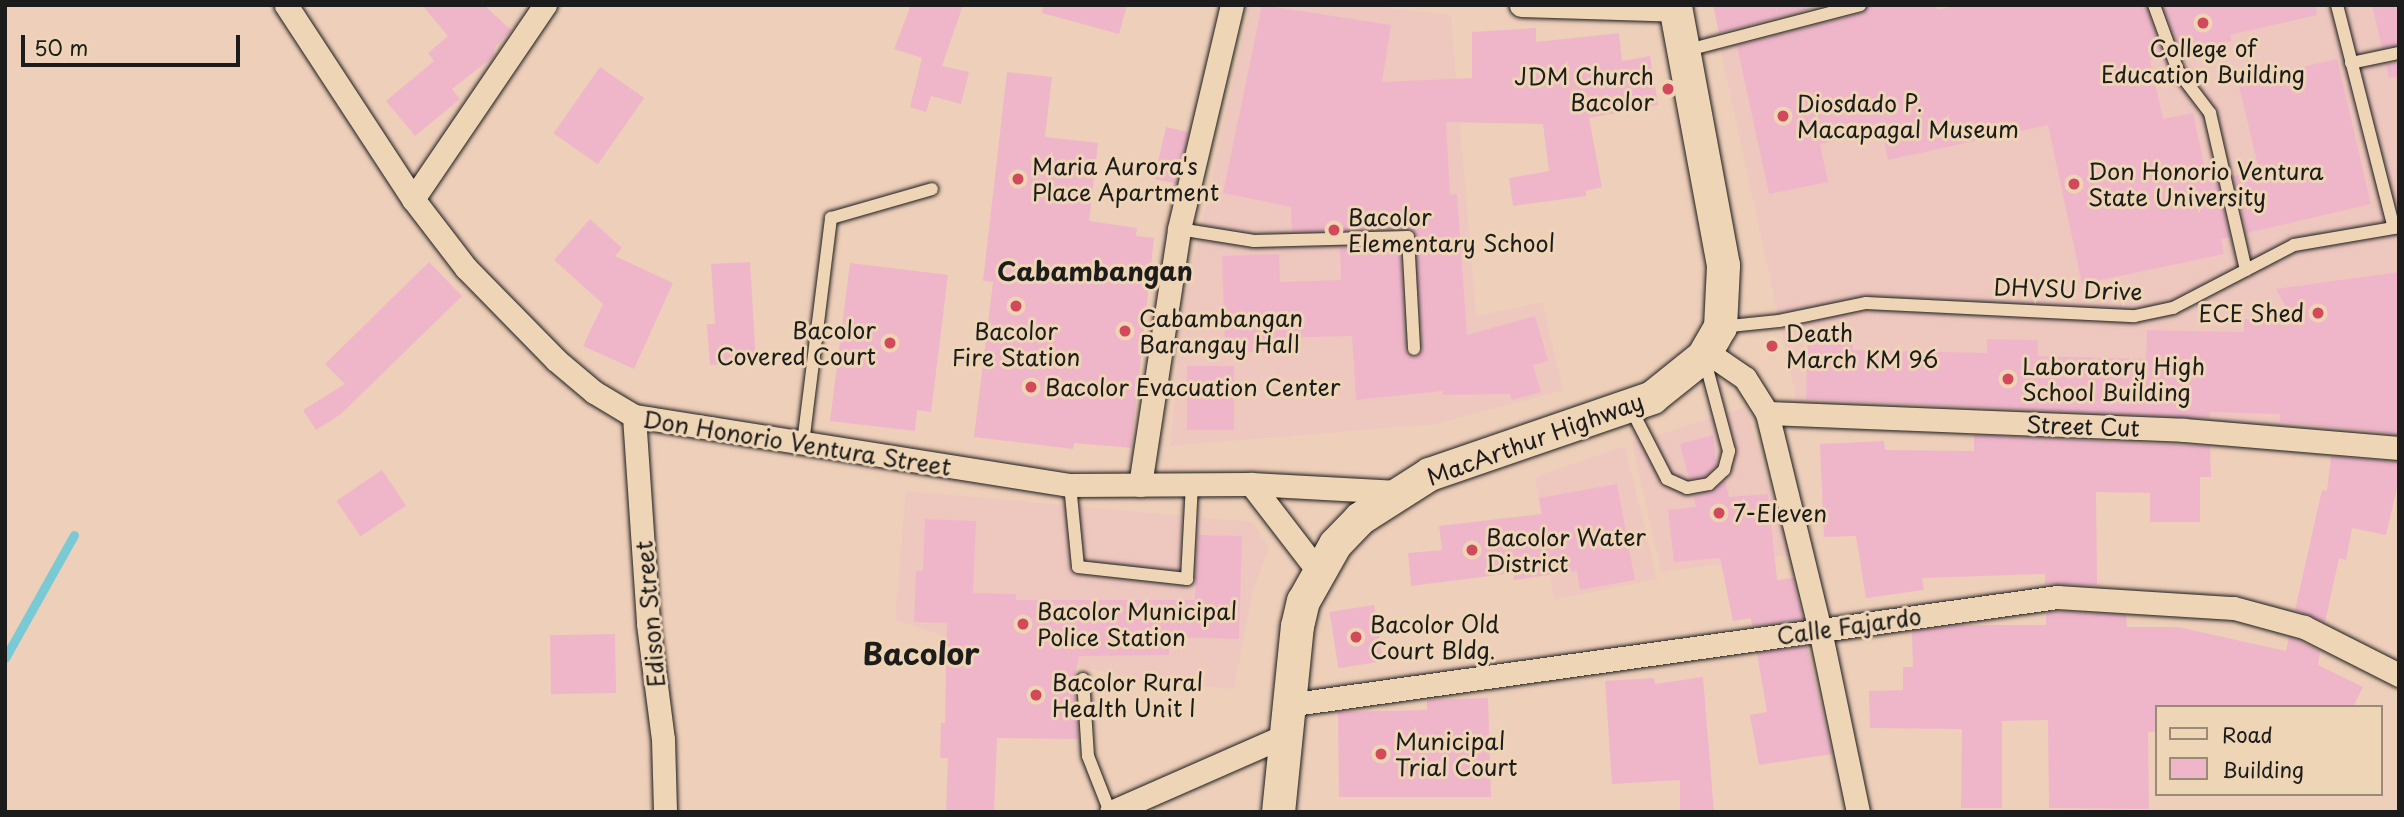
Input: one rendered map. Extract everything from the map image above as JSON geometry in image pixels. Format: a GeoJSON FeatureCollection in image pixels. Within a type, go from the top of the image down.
{"type":"FeatureCollection","features":[{"type":"Feature","properties":{"kind":"main road"},"geometry":{"type":"LineString","coordinates":[[1675,8],[1723,265],[1710,345]]}},
{"type":"Feature","properties":{"kind":"main road","name":"MacArthur Highway"},"geometry":{"type":"LineString","coordinates":[[1278,812],[1297,626],[1318,571],[1360,518],[1429,474],[1477,455],[1629,405],[1671,385],[1710,345]]}},
{"type":"Feature","properties":{"kind":"street","name":"Don Honorio Ventura Street"},"geometry":{"type":"LineString","coordinates":[[286,5],[413,199],[459,260],[523,328],[594,392],[634,416],[1070,485],[1251,484],[1398,492]]}},
{"type":"Feature","properties":{"kind":"street"},"geometry":{"type":"LineString","coordinates":[[413,199],[545,5]]}},
{"type":"Feature","properties":{"kind":"street"},"geometry":{"type":"LineString","coordinates":[[1140,485],[1179,229],[1232,5]]}},
{"type":"Feature","properties":{"kind":"street"},"geometry":{"type":"LineString","coordinates":[[1521,5],[1675,8]]}},
{"type":"Feature","properties":{"kind":"street"},"geometry":{"type":"LineString","coordinates":[[1710,345],[1745,378],[1767,413],[1820,630],[1858,812]]}},
{"type":"Feature","properties":{"kind":"street","name":"Street Cut"},"geometry":{"type":"LineString","coordinates":[[1767,413],[2184,430],[2399,448]]}},
{"type":"Feature","properties":{"kind":"street","name":"Edison Street"},"geometry":{"type":"LineString","coordinates":[[634,416],[648,624],[663,739],[665,812]]}},
{"type":"Feature","properties":{"kind":"street"},"geometry":{"type":"LineString","coordinates":[[1251,484],[1318,571]]}},
{"type":"Feature","properties":{"kind":"street","name":"Calle Fajardo"},"geometry":{"type":"LineString","coordinates":[[1286,720],[1820,630],[2057,597],[2234,608],[2304,628],[2399,675]]}},
{"type":"Feature","properties":{"kind":"street"},"geometry":{"type":"LineString","coordinates":[[1111,812],[1286,720]]}},
{"type":"Feature","properties":{"kind":"lane"},"geometry":{"type":"LineString","coordinates":[[1684,51],[1860,5]]}},
{"type":"Feature","properties":{"kind":"lane"},"geometry":{"type":"LineString","coordinates":[[2154,5],[2178,71],[2210,113],[2246,270]]}},
{"type":"Feature","properties":{"kind":"lane"},"geometry":{"type":"LineString","coordinates":[[2337,5],[2396,227]]}},
{"type":"Feature","properties":{"kind":"lane"},"geometry":{"type":"LineString","coordinates":[[2351,63],[2399,53]]}},
{"type":"Feature","properties":{"kind":"lane"},"geometry":{"type":"LineString","coordinates":[[803,443],[831,218],[932,189]]}},
{"type":"Feature","properties":{"kind":"lane","name":"DHVSU Drive"},"geometry":{"type":"LineString","coordinates":[[1710,345],[1779,321],[1866,303],[2135,316],[2173,308],[2294,245],[2396,227]]}},
{"type":"Feature","properties":{"kind":"lane"},"geometry":{"type":"LineString","coordinates":[[1179,229],[1254,241],[1408,237],[1414,349]]}},
{"type":"Feature","properties":{"kind":"lane"},"geometry":{"type":"LineString","coordinates":[[1629,405],[1667,479],[1687,488],[1709,484],[1724,470],[1729,451],[1710,345]]}},
{"type":"Feature","properties":{"kind":"lane"},"geometry":{"type":"LineString","coordinates":[[1070,485],[1078,567],[1187,579],[1192,485]]}},
{"type":"Feature","properties":{"kind":"lane"},"geometry":{"type":"LineString","coordinates":[[1083,679],[1088,756],[1111,812]]}},
{"type":"Feature","properties":{"kind":"shaded area","name":"Bacolor Elementary School"},"geometry":{"type":"Polygon","coordinates":[[[1250,5],[1363,5],[1451,15],[1476,316],[1542,302],[1563,390],[1436,424],[1170,446],[1182,316],[1250,5]]]}},
{"type":"Feature","properties":{"kind":"shaded area","name":"Don Honorio Ventura State University"},"geometry":{"type":"Polygon","coordinates":[[[1909,5],[2399,5],[2399,434],[2042,414],[1814,408],[1796,399],[1720,47],[1909,5]]]}},
{"type":"Feature","properties":{"kind":"shaded area"},"geometry":{"type":"Polygon","coordinates":[[[1746,407],[1790,555],[1661,572],[1632,443],[1746,407]]]}},
{"type":"Feature","properties":{"kind":"shaded area"},"geometry":{"type":"Polygon","coordinates":[[[1625,446],[1657,579],[1554,600],[1535,477],[1625,446]]]}},
{"type":"Feature","properties":{"kind":"shaded area"},"geometry":{"type":"Polygon","coordinates":[[[906,491],[1253,522],[1269,549],[1253,589],[1234,689],[1147,682],[1081,666],[945,664],[946,637],[895,620],[906,491]]]}},
{"type":"Feature","properties":{"kind":"building"},"geometry":{"type":"Polygon","coordinates":[[[422,5],[484,5],[511,30],[495,47],[493,57],[452,89],[460,99],[415,136],[386,101],[434,61],[428,53],[448,36],[422,5]]]}},
{"type":"Feature","properties":{"kind":"building"},"geometry":{"type":"Polygon","coordinates":[[[911,5],[963,5],[942,66],[969,72],[961,104],[931,96],[926,112],[910,107],[922,58],[894,49],[911,5]]]}},
{"type":"Feature","properties":{"kind":"building"},"geometry":{"type":"Polygon","coordinates":[[[1043,5],[1127,5],[1119,34],[1042,13],[1043,5]]]}},
{"type":"Feature","properties":{"kind":"building"},"geometry":{"type":"Polygon","coordinates":[[[1262,5],[1391,25],[1382,82],[1472,78],[1472,32],[1536,28],[1536,42],[1619,33],[1622,61],[1650,56],[1658,105],[1589,118],[1602,187],[1586,191],[1586,196],[1513,206],[1509,178],[1549,171],[1543,124],[1446,122],[1450,195],[1457,194],[1467,335],[1535,316],[1548,361],[1533,365],[1541,392],[1512,400],[1510,394],[1443,395],[1443,391],[1356,400],[1352,336],[1274,338],[1275,351],[1225,353],[1222,256],[1279,254],[1280,282],[1341,280],[1340,248],[1400,246],[1405,350],[1415,358],[1423,349],[1413,230],[1292,231],[1291,207],[1223,193],[1262,5]]]}},
{"type":"Feature","properties":{"kind":"building"},"geometry":{"type":"Polygon","coordinates":[[[1713,5],[1824,5],[1719,33],[1713,5]]]}},
{"type":"Feature","properties":{"kind":"building"},"geometry":{"type":"Polygon","coordinates":[[[1869,5],[1936,5],[1937,10],[1960,5],[2145,5],[2164,57],[2150,60],[2163,119],[2193,113],[2208,182],[2216,180],[2230,237],[2221,239],[2224,254],[2082,284],[2048,125],[1888,160],[1882,130],[1820,144],[1828,182],[1769,194],[1737,46],[1862,13],[1869,5]]]}},
{"type":"Feature","properties":{"kind":"building"},"geometry":{"type":"Polygon","coordinates":[[[2163,5],[2316,5],[2317,15],[2230,35],[2232,41],[2181,53],[2163,5]]]}},
{"type":"Feature","properties":{"kind":"building"},"geometry":{"type":"Polygon","coordinates":[[[2372,5],[2399,5],[2399,44],[2382,48],[2372,5]]]}},
{"type":"Feature","properties":{"kind":"building"},"geometry":{"type":"Polygon","coordinates":[[[2337,59],[2371,204],[2247,233],[2233,176],[2259,170],[2238,82],[2337,59]]]}},
{"type":"Feature","properties":{"kind":"building"},"geometry":{"type":"Polygon","coordinates":[[[2399,62],[2399,77],[2389,78],[2386,65],[2399,62]]]}},
{"type":"Feature","properties":{"kind":"building"},"geometry":{"type":"Polygon","coordinates":[[[600,67],[644,98],[598,164],[554,133],[600,67]]]}},
{"type":"Feature","properties":{"kind":"building"},"geometry":{"type":"Polygon","coordinates":[[[1007,72],[1052,77],[1045,137],[1098,143],[1089,221],[1137,228],[1136,236],[1154,238],[1131,448],[1074,443],[1073,449],[974,437],[993,282],[983,281],[1007,72]]]}},
{"type":"Feature","properties":{"kind":"building"},"geometry":{"type":"Polygon","coordinates":[[[1166,127],[1188,132],[1176,184],[1154,179],[1166,127]]]}},
{"type":"Feature","properties":{"kind":"building"},"geometry":{"type":"Polygon","coordinates":[[[590,219],[622,248],[615,256],[673,283],[634,369],[583,346],[603,304],[554,260],[590,219]]]}},
{"type":"Feature","properties":{"kind":"building"},"geometry":{"type":"Polygon","coordinates":[[[429,262],[462,296],[341,414],[316,430],[303,410],[345,384],[325,364],[429,262]]]}},
{"type":"Feature","properties":{"kind":"building"},"geometry":{"type":"Polygon","coordinates":[[[750,262],[756,362],[710,365],[707,324],[715,324],[711,264],[750,262]]]}},
{"type":"Feature","properties":{"kind":"building","name":"Bacolor Covered Court"},"geometry":{"type":"Polygon","coordinates":[[[850,263],[948,275],[931,412],[917,410],[915,431],[830,421],[850,263]]]}},
{"type":"Feature","properties":{"kind":"building"},"geometry":{"type":"Polygon","coordinates":[[[2399,272],[2399,434],[2280,422],[2280,414],[2210,412],[2210,418],[1806,399],[1808,333],[1853,334],[1853,350],[1987,353],[1987,339],[2038,340],[2038,356],[2146,359],[2147,330],[2244,332],[2244,319],[2293,320],[2276,289],[2399,272]]]}},
{"type":"Feature","properties":{"kind":"building"},"geometry":{"type":"Polygon","coordinates":[[[1187,366],[1234,366],[1234,430],[1187,430],[1187,366]]]}},
{"type":"Feature","properties":{"kind":"building"},"geometry":{"type":"Polygon","coordinates":[[[1713,435],[1716,465],[1705,476],[1689,479],[1680,444],[1713,435]]]}},
{"type":"Feature","properties":{"kind":"building"},"geometry":{"type":"Polygon","coordinates":[[[1974,435],[2210,446],[2211,477],[2200,477],[2200,522],[2150,522],[2150,493],[2096,492],[2097,585],[2045,584],[2045,574],[1922,578],[1924,590],[1866,598],[1856,536],[1824,537],[1820,444],[1884,441],[1885,450],[1974,451],[1974,435]]]}},
{"type":"Feature","properties":{"kind":"building"},"geometry":{"type":"Polygon","coordinates":[[[2331,456],[2399,462],[2399,479],[2386,535],[2352,528],[2346,560],[2339,558],[2325,622],[2295,610],[2322,490],[2327,491],[2331,456]]]}},
{"type":"Feature","properties":{"kind":"building"},"geometry":{"type":"Polygon","coordinates":[[[382,470],[406,506],[360,536],[336,501],[382,470]]]}},
{"type":"Feature","properties":{"kind":"building"},"geometry":{"type":"Polygon","coordinates":[[[1725,481],[1729,497],[1768,494],[1777,580],[1793,578],[1803,619],[1752,626],[1751,618],[1733,621],[1720,558],[1674,562],[1668,510],[1696,507],[1693,496],[1711,492],[1725,481]]]}},
{"type":"Feature","properties":{"kind":"building"},"geometry":{"type":"Polygon","coordinates":[[[1617,484],[1635,580],[1580,590],[1577,571],[1514,580],[1513,573],[1411,586],[1408,553],[1442,550],[1439,526],[1542,514],[1539,498],[1617,484]]]}},
{"type":"Feature","properties":{"kind":"building"},"geometry":{"type":"Polygon","coordinates":[[[925,519],[976,521],[973,593],[1016,594],[1016,600],[1195,600],[1198,535],[1242,536],[1239,639],[1169,637],[1169,655],[1079,656],[1074,680],[1078,739],[997,738],[994,812],[946,812],[948,758],[940,758],[941,723],[945,723],[947,623],[914,622],[916,571],[923,571],[925,519]]]}},
{"type":"Feature","properties":{"kind":"building","name":"Bacolor Old Court Bldg."},"geometry":{"type":"Polygon","coordinates":[[[1374,605],[1383,661],[1338,668],[1330,612],[1374,605]]]}},
{"type":"Feature","properties":{"kind":"building"},"geometry":{"type":"Polygon","coordinates":[[[2058,611],[2126,615],[2127,627],[2178,627],[2286,651],[2289,637],[2320,651],[2318,665],[2363,687],[2354,705],[2156,705],[2156,732],[2148,732],[2149,809],[2049,808],[2048,720],[2002,721],[2002,808],[1961,808],[1962,729],[1870,728],[1869,691],[1903,690],[1903,667],[1913,667],[1912,631],[1959,625],[2046,625],[2046,613],[2058,611]]]}},
{"type":"Feature","properties":{"kind":"building"},"geometry":{"type":"Polygon","coordinates":[[[615,634],[616,693],[551,694],[550,635],[615,634]]]}},
{"type":"Feature","properties":{"kind":"building"},"geometry":{"type":"Polygon","coordinates":[[[1807,646],[1832,754],[1759,765],[1750,715],[1767,712],[1757,653],[1807,646]]]}},
{"type":"Feature","properties":{"kind":"building"},"geometry":{"type":"Polygon","coordinates":[[[1703,677],[1714,812],[1680,812],[1680,780],[1612,784],[1605,681],[1654,678],[1655,684],[1703,677]]]}},
{"type":"Feature","properties":{"kind":"building"},"geometry":{"type":"Polygon","coordinates":[[[1488,698],[1491,797],[1339,797],[1338,712],[1427,710],[1427,700],[1488,698]]]}},
{"type":"Feature","properties":{"kind":"waterway"},"geometry":{"type":"LineString","coordinates":[[5,658],[74,535]]}},
{"type":"Feature","properties":{"kind":"place","name":"College of Education Building"},"geometry":{"type":"Point","coordinates":[2203,23]}},
{"type":"Feature","properties":{"kind":"place","name":"JDM Church Bacolor"},"geometry":{"type":"Point","coordinates":[1668,89]}},
{"type":"Feature","properties":{"kind":"place","name":"Diosdado P. Macapagal Museum"},"geometry":{"type":"Point","coordinates":[1783,116]}},
{"type":"Feature","properties":{"kind":"place","name":"Maria Aurora's Place Apartment"},"geometry":{"type":"Point","coordinates":[1018,179]}},
{"type":"Feature","properties":{"kind":"place","name":"Don Honorio Ventura State University"},"geometry":{"type":"Point","coordinates":[2074,184]}},
{"type":"Feature","properties":{"kind":"place","name":"Bacolor Elementary School"},"geometry":{"type":"Point","coordinates":[1334,230]}},
{"type":"Feature","properties":{"kind":"place","name":"Bacolor Fire Station"},"geometry":{"type":"Point","coordinates":[1016,306]}},
{"type":"Feature","properties":{"kind":"place","name":"ECE Shed"},"geometry":{"type":"Point","coordinates":[2318,313]}},
{"type":"Feature","properties":{"kind":"place","name":"Cabambangan Barangay Hall"},"geometry":{"type":"Point","coordinates":[1125,331]}},
{"type":"Feature","properties":{"kind":"place","name":"Bacolor Covered Court"},"geometry":{"type":"Point","coordinates":[890,343]}},
{"type":"Feature","properties":{"kind":"place","name":"Death March KM 96"},"geometry":{"type":"Point","coordinates":[1772,346]}},
{"type":"Feature","properties":{"kind":"place","name":"Laboratory High School Building"},"geometry":{"type":"Point","coordinates":[2008,379]}},
{"type":"Feature","properties":{"kind":"place","name":"Bacolor Evacuation Center"},"geometry":{"type":"Point","coordinates":[1031,387]}},
{"type":"Feature","properties":{"kind":"place","name":"7-Eleven"},"geometry":{"type":"Point","coordinates":[1719,513]}},
{"type":"Feature","properties":{"kind":"place","name":"Bacolor Water District"},"geometry":{"type":"Point","coordinates":[1472,550]}},
{"type":"Feature","properties":{"kind":"place","name":"Bacolor Municipal Police Station"},"geometry":{"type":"Point","coordinates":[1023,624]}},
{"type":"Feature","properties":{"kind":"place","name":"Bacolor Old Court Bldg."},"geometry":{"type":"Point","coordinates":[1356,637]}},
{"type":"Feature","properties":{"kind":"place","name":"Bacolor Rural Health Unit I"},"geometry":{"type":"Point","coordinates":[1036,695]}},
{"type":"Feature","properties":{"kind":"place","name":"Municipal Trial Court"},"geometry":{"type":"Point","coordinates":[1381,754]}},
{"type":"Feature","properties":{"kind":"district","name":"Cabambangan"},"geometry":{"type":"Point","coordinates":[1095,271]}},
{"type":"Feature","properties":{"kind":"district","name":"Bacolor"},"geometry":{"type":"Point","coordinates":[921,653]}}]}
